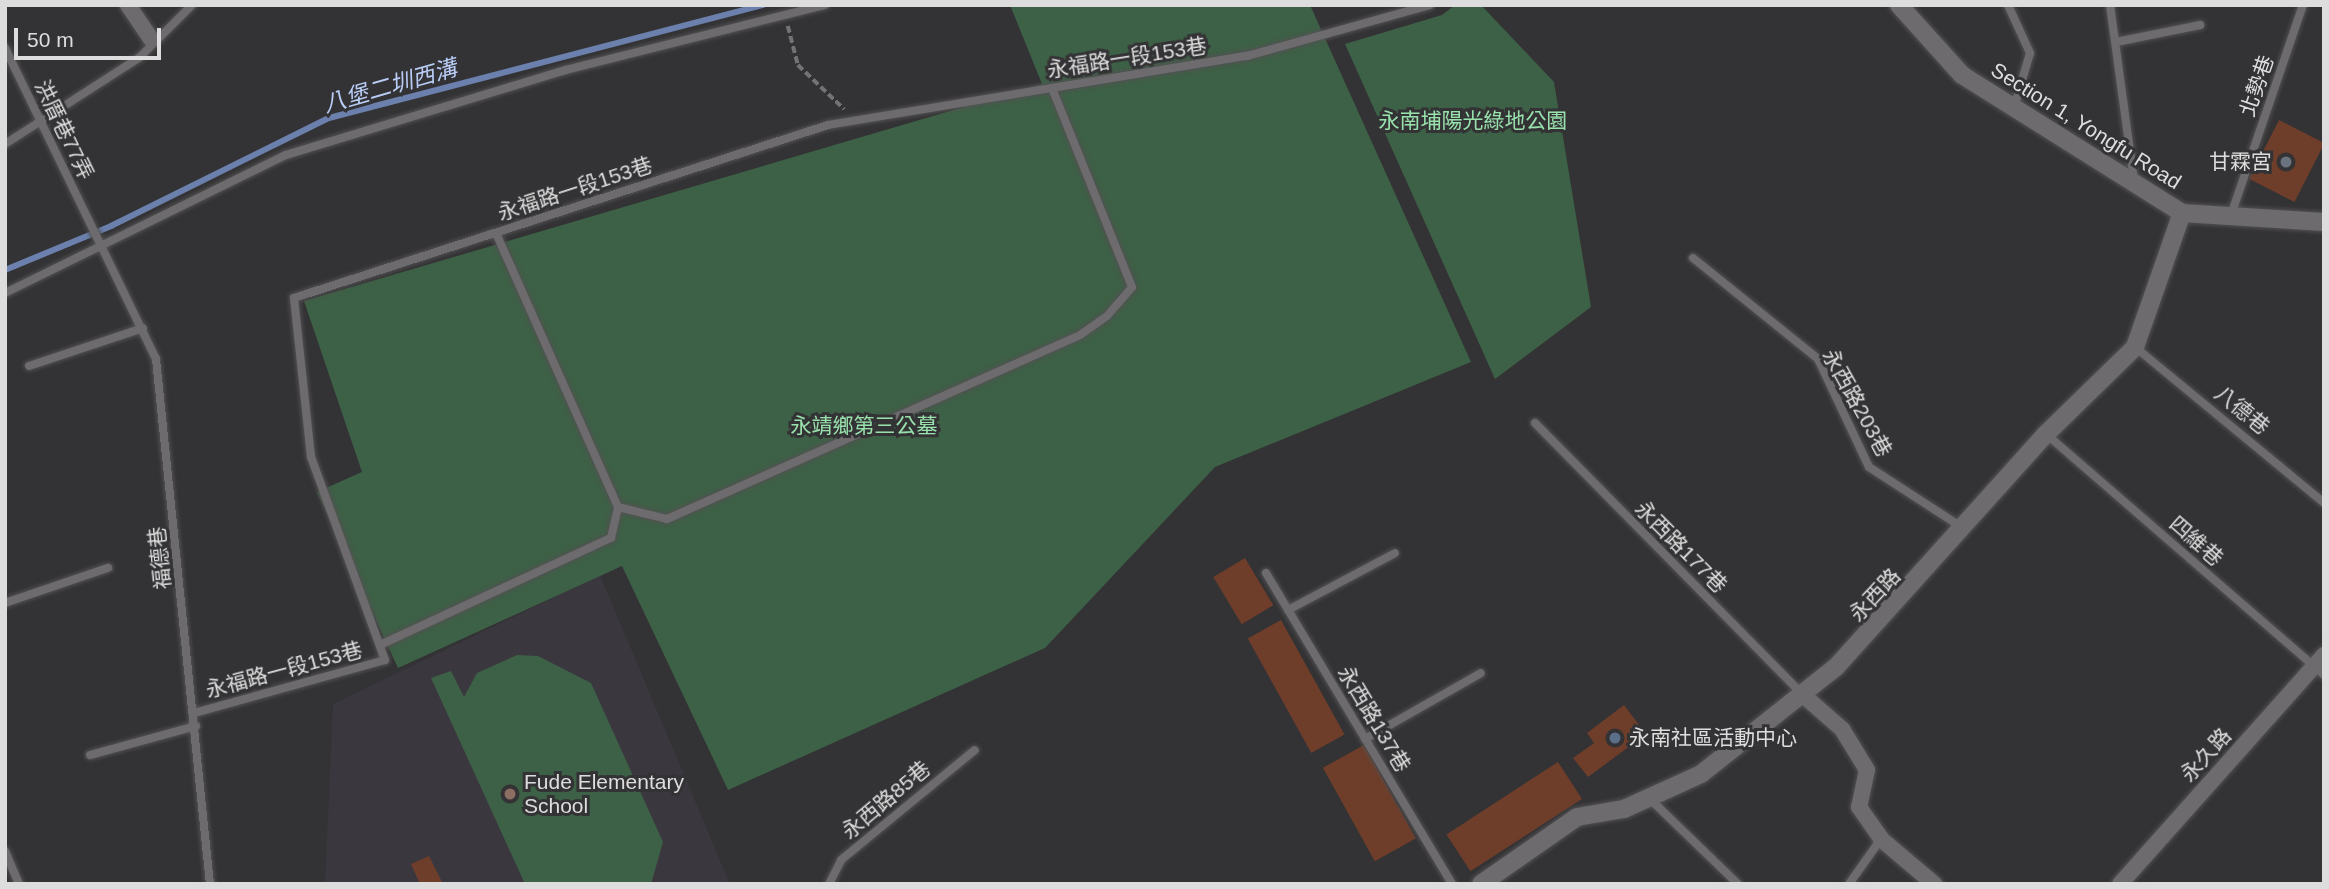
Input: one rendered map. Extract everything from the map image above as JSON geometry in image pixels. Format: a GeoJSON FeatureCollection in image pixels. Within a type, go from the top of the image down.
{"type":"FeatureCollection","features":[{"type":"Feature","properties":{"kind":"street"},"geometry":{"type":"LineString","coordinates":[[128,5],[151,39]]}},
{"type":"Feature","properties":{"kind":"street","name":"Section 1, Yongfu Road"},"geometry":{"type":"LineString","coordinates":[[1899,5],[1962,75],[2134,180],[2182,213],[2324,222]]}},
{"type":"Feature","properties":{"kind":"street","name":"永西路"},"geometry":{"type":"LineString","coordinates":[[1481,884],[1577,817],[1651,800],[1700,774],[1802,695],[1882,623],[2046,434],[2136,348],[2182,213]]}},
{"type":"Feature","properties":{"kind":"street","name":"永久路"},"geometry":{"type":"LineString","coordinates":[[2120,884],[2320,665]]}},
{"type":"Feature","properties":{"kind":"street"},"geometry":{"type":"LineString","coordinates":[[1802,695],[1842,729],[1867,770],[1859,807],[1881,839],[1934,884]]}},
{"type":"Feature","properties":{"kind":"lane"},"geometry":{"type":"LineString","coordinates":[[5,144],[41,126],[140,57],[151,39],[191,5]]}},
{"type":"Feature","properties":{"kind":"lane"},"geometry":{"type":"LineString","coordinates":[[5,293],[286,155],[566,70],[786,17],[825,5]]}},
{"type":"Feature","properties":{"kind":"lane","name":"永福路一段153巷"},"geometry":{"type":"LineString","coordinates":[[194,713],[386,660],[311,457],[294,298],[856,120],[1247,56],[1430,5]]}},
{"type":"Feature","properties":{"kind":"lane"},"geometry":{"type":"LineString","coordinates":[[2008,5],[2030,53],[2014,109]]}},
{"type":"Feature","properties":{"kind":"lane"},"geometry":{"type":"LineString","coordinates":[[2110,5],[2134,180]]}},
{"type":"Feature","properties":{"kind":"lane","name":"北勢巷"},"geometry":{"type":"LineString","coordinates":[[2230,218],[2303,5]]}},
{"type":"Feature","properties":{"kind":"lane"},"geometry":{"type":"LineString","coordinates":[[2116,42],[2200,25]]}},
{"type":"Feature","properties":{"kind":"lane","name":"洪厝巷77弄"},"geometry":{"type":"LineString","coordinates":[[5,48],[101,244]]}},
{"type":"Feature","properties":{"kind":"lane"},"geometry":{"type":"LineString","coordinates":[[618,507],[667,519],[1080,335],[1107,316],[1132,287],[1052,88]]}},
{"type":"Feature","properties":{"kind":"lane"},"geometry":{"type":"LineString","coordinates":[[380,645],[611,538],[618,507],[496,233]]}},
{"type":"Feature","properties":{"kind":"lane","name":"福德巷"},"geometry":{"type":"LineString","coordinates":[[101,244],[156,359],[196,726],[209,884]]}},
{"type":"Feature","properties":{"kind":"lane","name":"永西路203巷"},"geometry":{"type":"LineString","coordinates":[[1693,258],[1818,359],[1869,467],[1965,529]]}},
{"type":"Feature","properties":{"kind":"lane"},"geometry":{"type":"LineString","coordinates":[[29,366],[143,328]]}},
{"type":"Feature","properties":{"kind":"lane","name":"八德巷"},"geometry":{"type":"LineString","coordinates":[[2136,348],[2324,503]]}},
{"type":"Feature","properties":{"kind":"lane","name":"永西路177巷"},"geometry":{"type":"LineString","coordinates":[[1535,423],[1802,695]]}},
{"type":"Feature","properties":{"kind":"lane","name":"四維巷"},"geometry":{"type":"LineString","coordinates":[[2046,434],[2320,665]]}},
{"type":"Feature","properties":{"kind":"lane"},"geometry":{"type":"LineString","coordinates":[[1289,610],[1395,553]]}},
{"type":"Feature","properties":{"kind":"lane"},"geometry":{"type":"LineString","coordinates":[[5,603],[108,568]]}},
{"type":"Feature","properties":{"kind":"lane","name":"永西路137巷"},"geometry":{"type":"LineString","coordinates":[[1266,573],[1452,884]]}},
{"type":"Feature","properties":{"kind":"lane"},"geometry":{"type":"LineString","coordinates":[[1365,739],[1481,673]]}},
{"type":"Feature","properties":{"kind":"lane"},"geometry":{"type":"LineString","coordinates":[[90,755],[196,726]]}},
{"type":"Feature","properties":{"kind":"lane","name":"永西路85巷"},"geometry":{"type":"LineString","coordinates":[[829,884],[841,860],[975,750]]}},
{"type":"Feature","properties":{"kind":"lane"},"geometry":{"type":"LineString","coordinates":[[1651,800],[1738,884]]}},
{"type":"Feature","properties":{"kind":"lane"},"geometry":{"type":"LineString","coordinates":[[1849,884],[1881,839]]}},
{"type":"Feature","properties":{"kind":"lane"},"geometry":{"type":"LineString","coordinates":[[5,851],[19,884]]}},
{"type":"Feature","properties":{"kind":"path"},"geometry":{"type":"LineString","coordinates":[[786,17],[798,65],[856,120]]}},
{"type":"Feature","properties":{"kind":"shaded area","name":"Fude Elementary School"},"geometry":{"type":"Polygon","coordinates":[[[600,575],[730,884],[325,884],[333,704],[600,575]]]}},
{"type":"Feature","properties":{"kind":"green space","name":"永靖鄉第三公墓"},"geometry":{"type":"Polygon","coordinates":[[[1010,5],[1310,5],[1471,362],[1215,467],[1045,648],[728,790],[622,566],[398,668],[317,492],[362,472],[304,301],[1042,84],[1010,5]]]}},
{"type":"Feature","properties":{"kind":"green space","name":"永南埔陽光綠地公園"},"geometry":{"type":"Polygon","coordinates":[[[1455,5],[1481,5],[1554,82],[1591,307],[1495,379],[1345,44],[1442,15],[1455,5]]]}},
{"type":"Feature","properties":{"kind":"green space"},"geometry":{"type":"Polygon","coordinates":[[[517,655],[538,656],[591,683],[663,842],[651,884],[525,884],[431,678],[451,671],[464,697],[477,673],[517,655]]]}},
{"type":"Feature","properties":{"kind":"building","name":"甘霖宮"},"geometry":{"type":"Polygon","coordinates":[[[2279,120],[2324,143],[2294,202],[2249,179],[2279,120]]]}},
{"type":"Feature","properties":{"kind":"building"},"geometry":{"type":"Polygon","coordinates":[[[1245,558],[1273,605],[1242,624],[1213,577],[1245,558]]]}},
{"type":"Feature","properties":{"kind":"building"},"geometry":{"type":"Polygon","coordinates":[[[1281,620],[1345,735],[1311,753],[1248,638],[1281,620]]]}},
{"type":"Feature","properties":{"kind":"building","name":"永南社區活動中心"},"geometry":{"type":"Polygon","coordinates":[[[1624,705],[1646,734],[1588,777],[1573,758],[1594,743],[1587,733],[1624,705]]]}},
{"type":"Feature","properties":{"kind":"building"},"geometry":{"type":"Polygon","coordinates":[[[1364,745],[1416,839],[1375,861],[1323,768],[1364,745]]]}},
{"type":"Feature","properties":{"kind":"building"},"geometry":{"type":"Polygon","coordinates":[[[1558,762],[1582,799],[1470,871],[1446,834],[1558,762]]]}},
{"type":"Feature","properties":{"kind":"building"},"geometry":{"type":"Polygon","coordinates":[[[429,856],[443,884],[420,884],[411,864],[429,856]]]}},
{"type":"Feature","properties":{"kind":"waterway","name":"八堡二圳西溝"},"geometry":{"type":"LineString","coordinates":[[5,270],[111,226],[329,118],[764,5]]}},
{"type":"Feature","properties":{"kind":"place","name":"甘霖宮"},"geometry":{"type":"Point","coordinates":[2286,162]}},
{"type":"Feature","properties":{"kind":"place","name":"永南社區活動中心"},"geometry":{"type":"Point","coordinates":[1615,738]}},
{"type":"Feature","properties":{"kind":"place","name":"Fude Elementary School"},"geometry":{"type":"Point","coordinates":[510,794]}}]}
